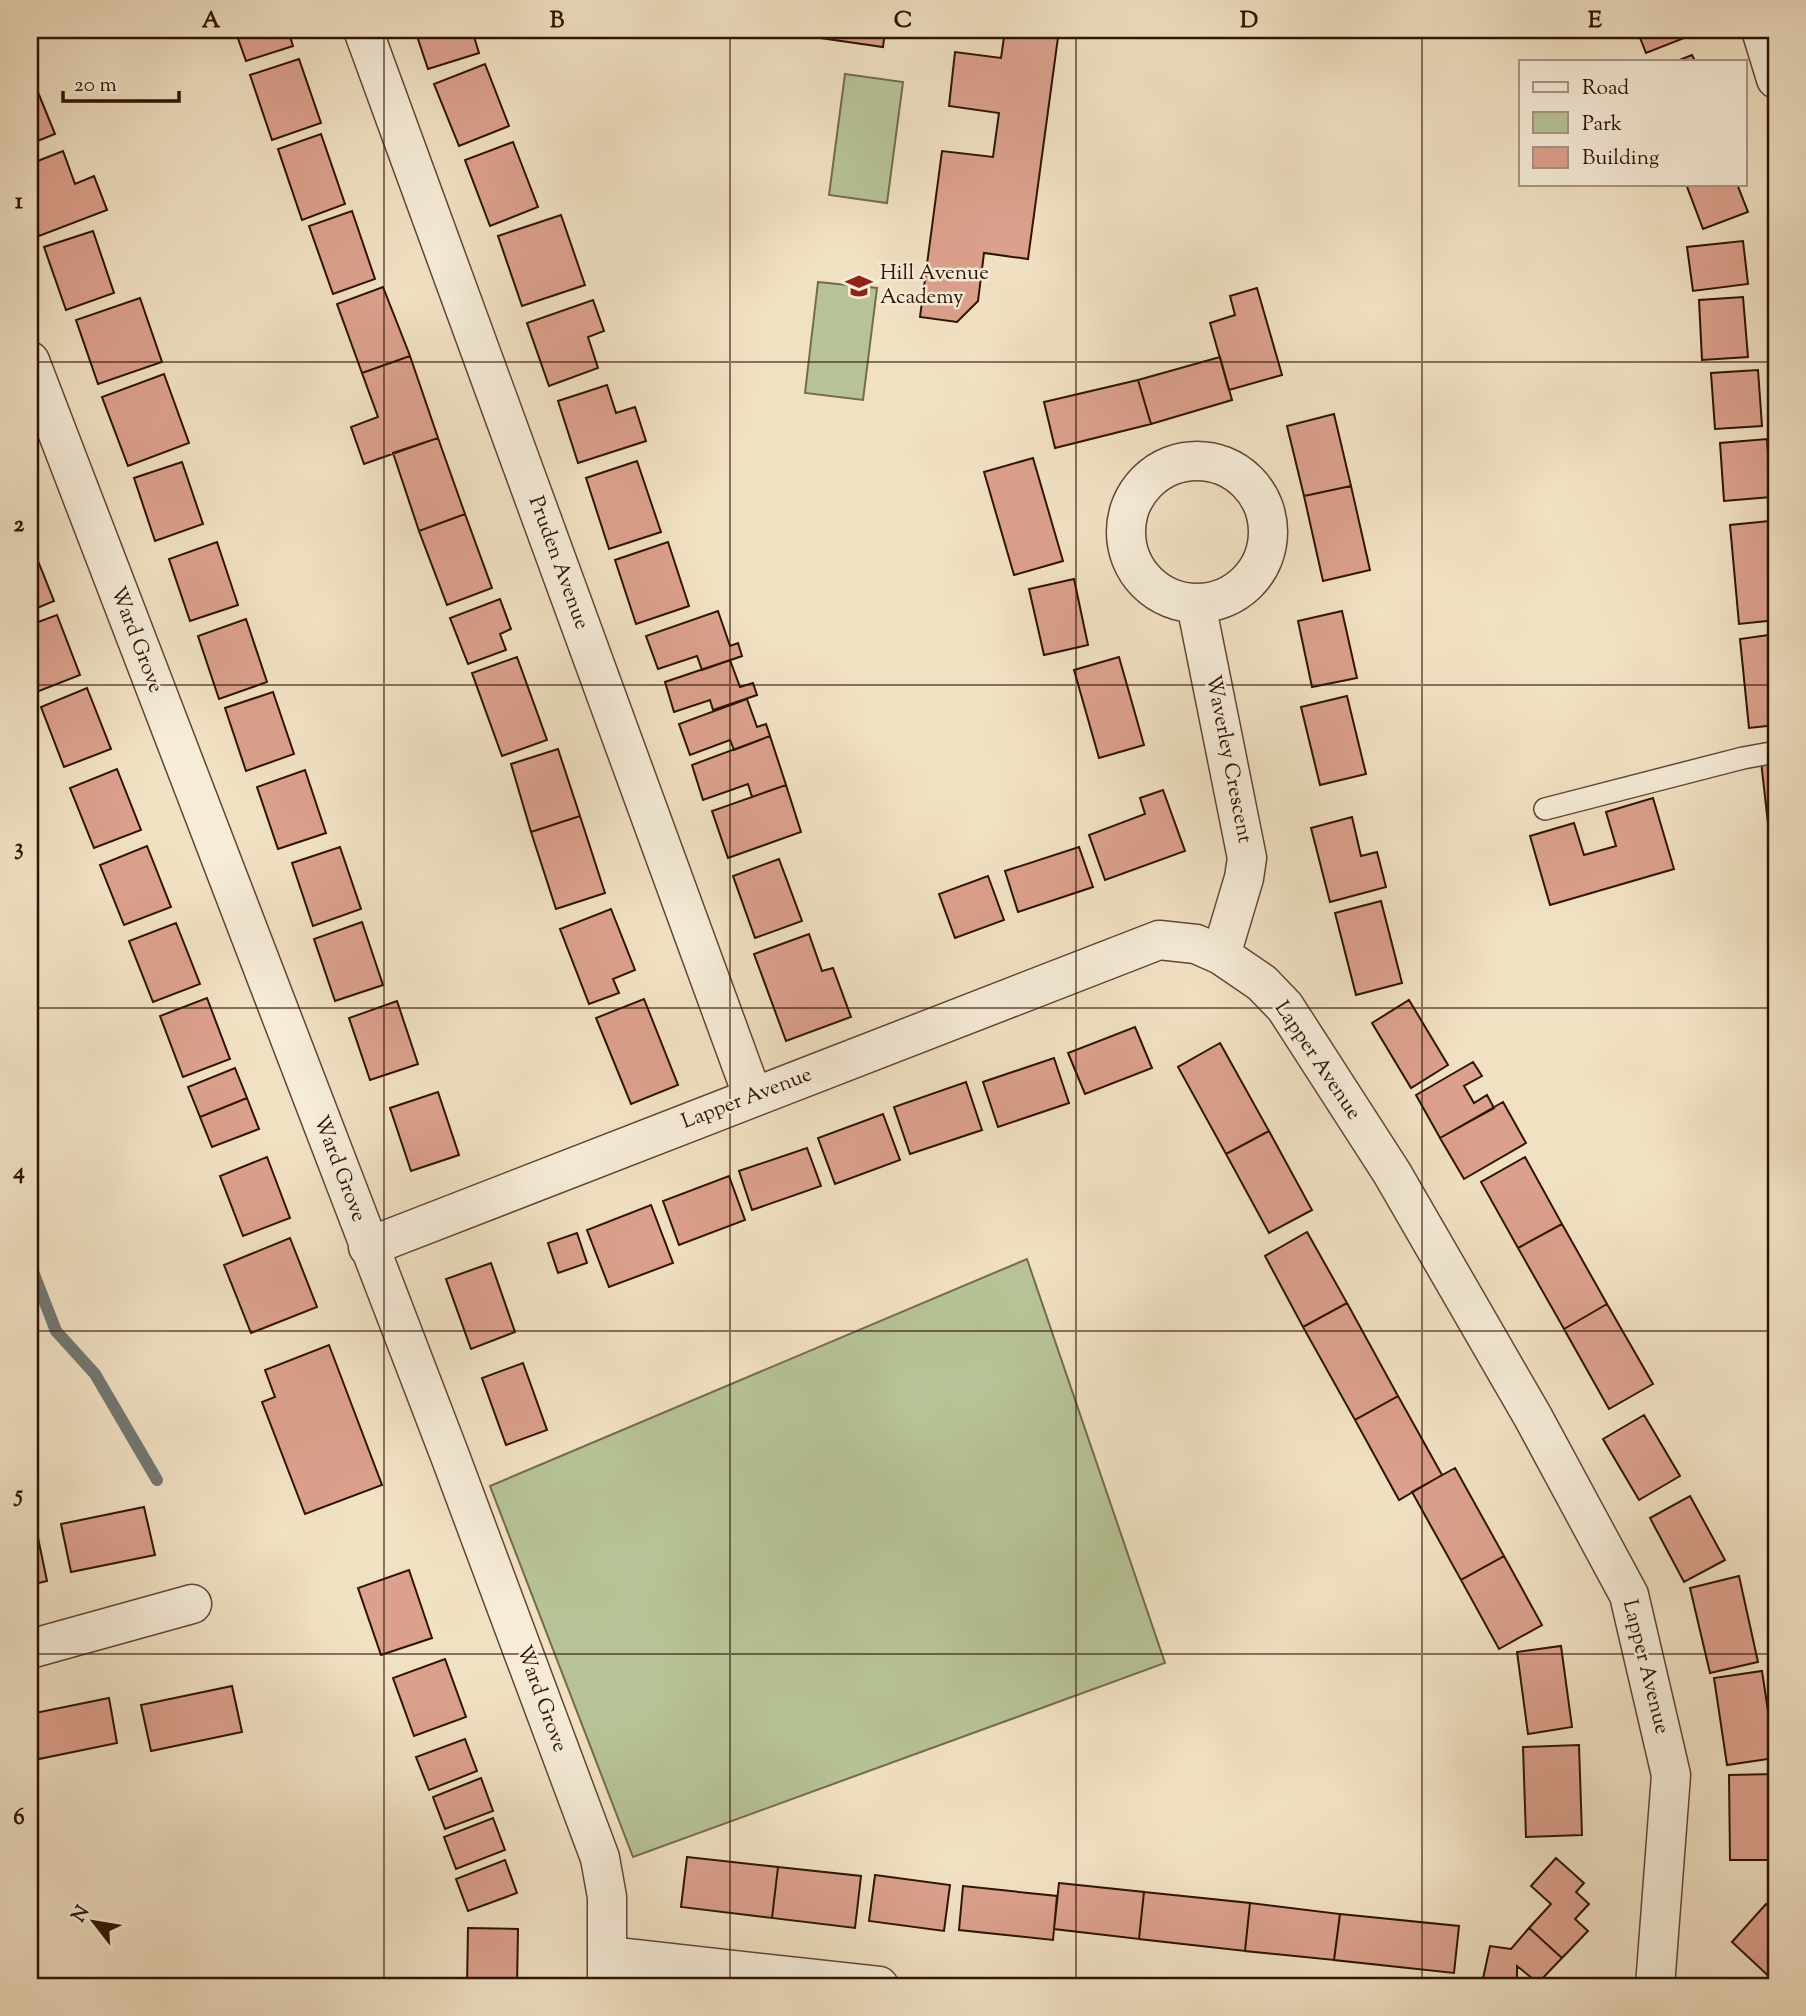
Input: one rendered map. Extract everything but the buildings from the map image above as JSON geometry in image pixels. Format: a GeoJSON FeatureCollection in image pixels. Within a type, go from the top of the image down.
{"type":"FeatureCollection","features":[{"type":"Feature","properties":{"kind":"street","name":"Pruden Avenue"},"geometry":{"type":"LineString","coordinates":[[363,30],[753,1097]]}},
{"type":"Feature","properties":{"kind":"street"},"geometry":{"type":"LineString","coordinates":[[1760,30],[1776,79]]}},
{"type":"Feature","properties":{"kind":"street","name":"Ward Grove"},"geometry":{"type":"LineString","coordinates":[[30,361],[450,1456],[600,1858],[607,1898],[607,1971]]}},
{"type":"Feature","properties":{"kind":"street","name":"Waverley Crescent"},"geometry":{"type":"LineString","coordinates":[[1196,604],[1247,858],[1244,878],[1221,955]]}},
{"type":"Feature","properties":{"kind":"street","name":"Lapper Avenue"},"geometry":{"type":"LineString","coordinates":[[368,1247],[1159,940],[1196,944],[1221,955],[1262,983],[1285,1007],[1392,1173],[1532,1417],[1629,1595],[1671,1775],[1655,1986]]}},
{"type":"Feature","properties":{"kind":"street"},"geometry":{"type":"LineString","coordinates":[[30,1650],[191,1604]]}},
{"type":"Feature","properties":{"kind":"street"},"geometry":{"type":"LineString","coordinates":[[607,1971],[879,1986]]}},
{"type":"Feature","properties":{"kind":"lane"},"geometry":{"type":"LineString","coordinates":[[1545,809],[1776,752]]}},
{"type":"Feature","properties":{"kind":"green space"},"geometry":{"type":"Polygon","coordinates":[[[845,74],[903,82],[887,203],[829,195],[845,74]]]}},
{"type":"Feature","properties":{"kind":"green space"},"geometry":{"type":"Polygon","coordinates":[[[818,282],[877,288],[863,400],[805,393],[818,282]]]}},
{"type":"Feature","properties":{"kind":"green space"},"geometry":{"type":"Polygon","coordinates":[[[1027,1259],[1165,1663],[633,1857],[490,1486],[1027,1259]]]}},
{"type":"Feature","properties":{"kind":"waterway"},"geometry":{"type":"LineString","coordinates":[[30,1264],[56,1331],[95,1374],[157,1480]]}},
{"type":"Feature","properties":{"kind":"place","name":"Hill Avenue Academy"},"geometry":{"type":"Point","coordinates":[859,286]}}]}
